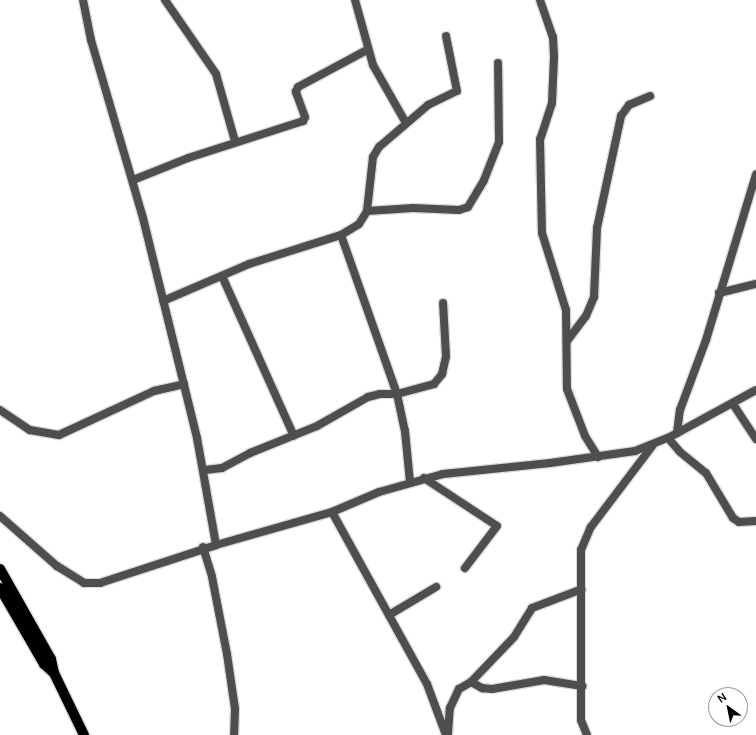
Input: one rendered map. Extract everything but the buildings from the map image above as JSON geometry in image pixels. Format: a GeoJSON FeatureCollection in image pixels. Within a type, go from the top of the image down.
{"type":"FeatureCollection","features":[{"type":"Feature","properties":{"kind":"main road"},"geometry":{"type":"LineString","coordinates":[[0,569],[51,659],[54,673],[84,735]]}},
{"type":"Feature","properties":{"kind":"main road"},"geometry":{"type":"LineString","coordinates":[[0,588],[44,664],[54,673]]}},
{"type":"Feature","properties":{"kind":"street"},"geometry":{"type":"LineString","coordinates":[[83,0],[91,40],[132,180],[184,384],[204,470],[216,545]]}},
{"type":"Feature","properties":{"kind":"street"},"geometry":{"type":"LineString","coordinates":[[166,0],[216,74],[235,141]]}},
{"type":"Feature","properties":{"kind":"street"},"geometry":{"type":"LineString","coordinates":[[355,0],[367,50],[379,78],[406,123]]}},
{"type":"Feature","properties":{"kind":"street"},"geometry":{"type":"LineString","coordinates":[[540,0],[552,37],[554,57],[552,103],[540,139],[540,220],[544,242],[563,297],[567,341],[565,366],[567,389],[585,436],[598,457]]}},
{"type":"Feature","properties":{"kind":"street"},"geometry":{"type":"LineString","coordinates":[[163,301],[249,264],[341,235],[359,224],[366,210],[376,151],[406,123],[434,101],[457,91],[446,36]]}},
{"type":"Feature","properties":{"kind":"street"},"geometry":{"type":"LineString","coordinates":[[132,180],[235,141],[303,121],[305,117],[296,92],[298,86],[367,50]]}},
{"type":"Feature","properties":{"kind":"street"},"geometry":{"type":"LineString","coordinates":[[366,210],[412,208],[459,210],[468,207],[484,180],[499,142],[498,63]]}},
{"type":"Feature","properties":{"kind":"street"},"geometry":{"type":"LineString","coordinates":[[567,341],[586,316],[594,297],[597,228],[621,116],[629,105],[650,96]]}},
{"type":"Feature","properties":{"kind":"street"},"geometry":{"type":"LineString","coordinates":[[677,433],[680,410],[706,340],[756,174]]}},
{"type":"Feature","properties":{"kind":"street"},"geometry":{"type":"LineString","coordinates":[[341,235],[397,394],[405,431],[410,482]]}},
{"type":"Feature","properties":{"kind":"street"},"geometry":{"type":"LineString","coordinates":[[222,276],[294,436]]}},
{"type":"Feature","properties":{"kind":"street"},"geometry":{"type":"LineString","coordinates":[[719,293],[756,284]]}},
{"type":"Feature","properties":{"kind":"street"},"geometry":{"type":"LineString","coordinates":[[204,470],[222,468],[250,453],[294,436],[368,397],[380,394],[397,394],[434,384],[442,374],[446,356],[442,303]]}},
{"type":"Feature","properties":{"kind":"street"},"geometry":{"type":"LineString","coordinates":[[0,410],[30,430],[59,435],[154,391],[184,384]]}},
{"type":"Feature","properties":{"kind":"street"},"geometry":{"type":"LineString","coordinates":[[0,516],[57,566],[84,583],[100,583],[202,547],[216,545],[332,512],[424,478],[456,471],[598,457],[654,444],[733,404],[756,390]]}},
{"type":"Feature","properties":{"kind":"street"},"geometry":{"type":"LineString","coordinates":[[733,404],[756,438]]}},
{"type":"Feature","properties":{"kind":"street"},"geometry":{"type":"LineString","coordinates":[[668,438],[680,452],[706,474],[733,518],[739,522],[756,521]]}},
{"type":"Feature","properties":{"kind":"street"},"geometry":{"type":"LineString","coordinates":[[588,735],[581,720],[582,686],[579,640],[582,589],[580,557],[583,542],[591,527],[654,444]]}},
{"type":"Feature","properties":{"kind":"street"},"geometry":{"type":"LineString","coordinates":[[424,478],[497,526],[465,568]]}},
{"type":"Feature","properties":{"kind":"street"},"geometry":{"type":"LineString","coordinates":[[332,512],[427,684],[447,735]]}},
{"type":"Feature","properties":{"kind":"street"},"geometry":{"type":"LineString","coordinates":[[202,547],[227,654],[235,709],[234,735]]}},
{"type":"Feature","properties":{"kind":"street"},"geometry":{"type":"LineString","coordinates":[[389,615],[436,587]]}},
{"type":"Feature","properties":{"kind":"street"},"geometry":{"type":"LineString","coordinates":[[447,735],[453,698],[459,689],[471,682],[514,637],[532,608],[582,589]]}},
{"type":"Feature","properties":{"kind":"street"},"geometry":{"type":"LineString","coordinates":[[471,682],[482,688],[492,689],[544,680],[582,686]]}}]}
